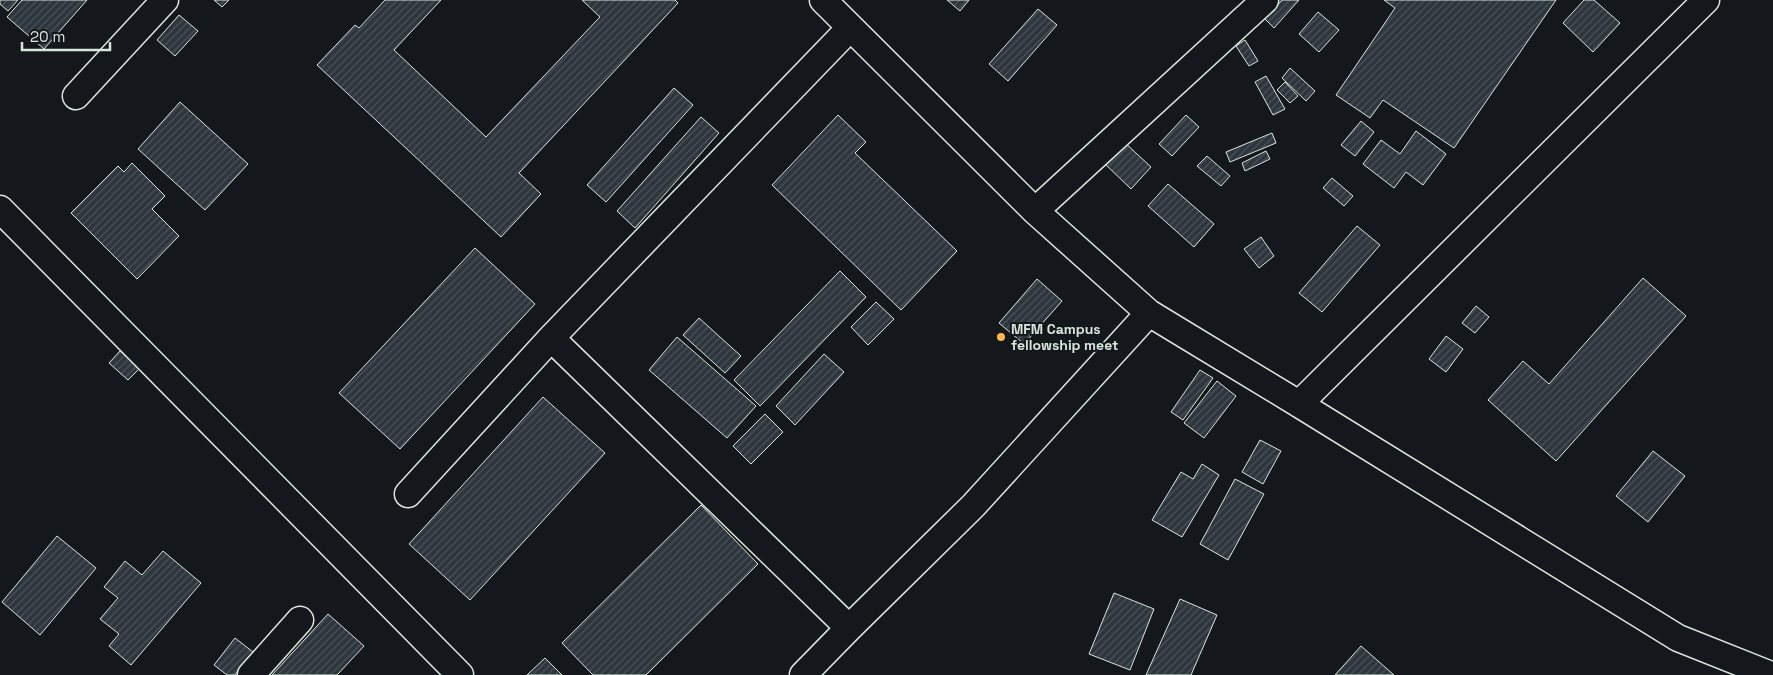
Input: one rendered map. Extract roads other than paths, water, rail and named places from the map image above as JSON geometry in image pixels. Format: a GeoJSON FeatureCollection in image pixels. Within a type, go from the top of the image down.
{"type":"FeatureCollection","features":[{"type":"Feature","properties":{"kind":"street"},"geometry":{"type":"LineString","coordinates":[[76,96],[165,0]]}},
{"type":"Feature","properties":{"kind":"street"},"geometry":{"type":"LineString","coordinates":[[823,0],[1035,211],[1149,313],[1678,638],[1762,673]]}},
{"type":"Feature","properties":{"kind":"street"},"geometry":{"type":"LineString","coordinates":[[1035,211],[1265,0]]}},
{"type":"Feature","properties":{"kind":"street"},"geometry":{"type":"LineString","coordinates":[[1299,404],[1706,0]]}},
{"type":"Feature","properties":{"kind":"street"},"geometry":{"type":"LineString","coordinates":[[408,494],[551,338],[850,28]]}},
{"type":"Feature","properties":{"kind":"street"},"geometry":{"type":"LineString","coordinates":[[0,209],[460,675]]}},
{"type":"Feature","properties":{"kind":"street"},"geometry":{"type":"LineString","coordinates":[[803,675],[973,506],[1149,313]]}},
{"type":"Feature","properties":{"kind":"street"},"geometry":{"type":"LineString","coordinates":[[551,338],[849,628]]}},
{"type":"Feature","properties":{"kind":"street"},"geometry":{"type":"LineString","coordinates":[[251,675],[300,620]]}},
{"type":"Feature","properties":{"kind":"place","name":"MFM Campus fellowship meet"},"geometry":{"type":"Point","coordinates":[1001,337]}}]}
